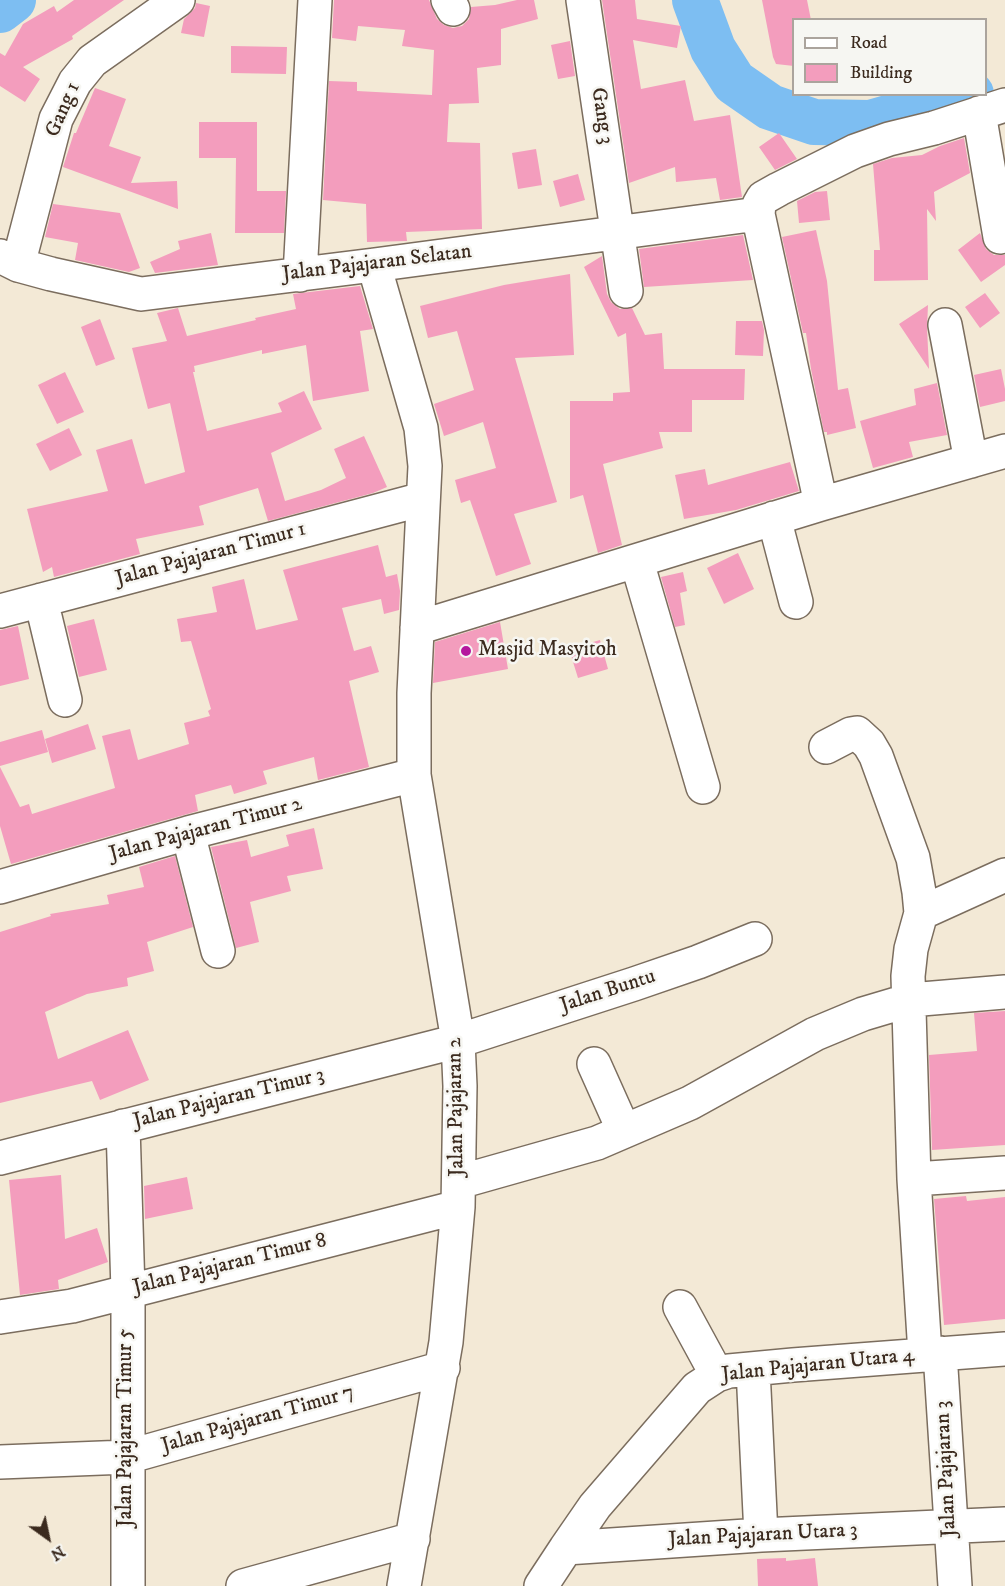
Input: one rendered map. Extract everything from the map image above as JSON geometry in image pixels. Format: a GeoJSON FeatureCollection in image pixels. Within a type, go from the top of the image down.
{"type":"FeatureCollection","features":[{"type":"Feature","properties":{"kind":"street","name":"Gang 1"},"geometry":{"type":"LineString","coordinates":[[9,260],[56,119],[78,77],[92,61],[178,0]]}},
{"type":"Feature","properties":{"kind":"street"},"geometry":{"type":"LineString","coordinates":[[300,274],[315,0]]}},
{"type":"Feature","properties":{"kind":"street","name":"Gang 3"},"geometry":{"type":"LineString","coordinates":[[584,0],[626,291]]}},
{"type":"Feature","properties":{"kind":"street"},"geometry":{"type":"LineString","coordinates":[[821,504],[758,214],[763,198],[835,159],[889,139],[934,128],[992,109],[1000,237]]}},
{"type":"Feature","properties":{"kind":"street","name":"Jalan Pajajaran Selatan"},"geometry":{"type":"LineString","coordinates":[[9,260],[141,294],[758,214]]}},
{"type":"Feature","properties":{"kind":"street","name":"Jalan Pajajaran 2"},"geometry":{"type":"LineString","coordinates":[[374,265],[421,428],[425,466],[414,693],[414,776],[458,1041],[460,1086],[459,1195],[443,1368],[404,1586]]}},
{"type":"Feature","properties":{"kind":"street"},"geometry":{"type":"LineString","coordinates":[[945,326],[971,461]]}},
{"type":"Feature","properties":{"kind":"street"},"geometry":{"type":"LineString","coordinates":[[417,628],[774,518],[1005,451]]}},
{"type":"Feature","properties":{"kind":"street","name":"Jalan Pajajaran Timur 1"},"geometry":{"type":"LineString","coordinates":[[1,608],[41,600],[423,499]]}},
{"type":"Feature","properties":{"kind":"street"},"geometry":{"type":"LineString","coordinates":[[774,518],[796,602]]}},
{"type":"Feature","properties":{"kind":"street"},"geometry":{"type":"LineString","coordinates":[[637,561],[703,787]]}},
{"type":"Feature","properties":{"kind":"street"},"geometry":{"type":"LineString","coordinates":[[41,600],[65,700]]}},
{"type":"Feature","properties":{"kind":"street"},"geometry":{"type":"LineString","coordinates":[[826,747],[857,733],[869,744],[876,756],[913,858],[921,913],[1005,875]]}},
{"type":"Feature","properties":{"kind":"street","name":"Jalan Pajajaran Timur 2"},"geometry":{"type":"LineString","coordinates":[[0,887],[188,833],[414,776]]}},
{"type":"Feature","properties":{"kind":"street"},"geometry":{"type":"LineString","coordinates":[[188,833],[218,951]]}},
{"type":"Feature","properties":{"kind":"street","name":"Jalan Pajajaran 3"},"geometry":{"type":"LineString","coordinates":[[921,913],[911,949],[908,976],[914,1179],[955,1586]]}},
{"type":"Feature","properties":{"kind":"street","name":"Jalan Buntu"},"geometry":{"type":"LineString","coordinates":[[458,1041],[634,984],[755,939]]}},
{"type":"Feature","properties":{"kind":"street","name":"Jalan Pajajaran Timur 8"},"geometry":{"type":"LineString","coordinates":[[0,1317],[72,1306],[459,1195],[597,1143],[690,1103],[815,1034],[863,1014],[910,1000],[1005,992]]}},
{"type":"Feature","properties":{"kind":"street","name":"Jalan Pajajaran Timur 3"},"geometry":{"type":"LineString","coordinates":[[0,1158],[458,1041]]}},
{"type":"Feature","properties":{"kind":"street"},"geometry":{"type":"LineString","coordinates":[[594,1064],[624,1131]]}},
{"type":"Feature","properties":{"kind":"street","name":"Jalan Pajajaran Timur 5"},"geometry":{"type":"LineString","coordinates":[[123,1126],[128,1291],[128,1586]]}},
{"type":"Feature","properties":{"kind":"street"},"geometry":{"type":"LineString","coordinates":[[914,1179],[1005,1173]]}},
{"type":"Feature","properties":{"kind":"street"},"geometry":{"type":"LineString","coordinates":[[680,1306],[717,1375]]}},
{"type":"Feature","properties":{"kind":"street","name":"Jalan Pajajaran Utara 4"},"geometry":{"type":"LineString","coordinates":[[566,1548],[595,1506],[697,1388],[717,1375],[729,1371],[1005,1349]]}},
{"type":"Feature","properties":{"kind":"street","name":"Jalan Pajajaran Timur 7"},"geometry":{"type":"LineString","coordinates":[[0,1462],[127,1457],[443,1368]]}},
{"type":"Feature","properties":{"kind":"street"},"geometry":{"type":"LineString","coordinates":[[753,1369],[761,1535]]}},
{"type":"Feature","properties":{"kind":"street","name":"Jalan Pajajaran Utara 3"},"geometry":{"type":"LineString","coordinates":[[566,1548],[761,1535],[1005,1524]]}},
{"type":"Feature","properties":{"kind":"street"},"geometry":{"type":"LineString","coordinates":[[243,1586],[413,1539]]}},
{"type":"Feature","properties":{"kind":"street"},"geometry":{"type":"LineString","coordinates":[[540,1586],[566,1548]]}},
{"type":"Feature","properties":{"kind":"building"},"geometry":{"type":"Polygon","coordinates":[[[74,0],[124,0],[72,36],[73,39],[23,67],[40,79],[25,102],[0,86],[0,53],[5,56],[23,24],[54,6],[57,12],[74,0]]]}},
{"type":"Feature","properties":{"kind":"building"},"geometry":{"type":"Polygon","coordinates":[[[334,0],[429,0],[437,19],[453,28],[462,26],[469,19],[471,7],[517,0],[534,0],[538,19],[501,29],[501,65],[477,68],[479,103],[449,104],[447,142],[480,143],[482,229],[406,232],[407,241],[367,242],[366,204],[323,200],[329,81],[357,82],[357,91],[432,95],[434,50],[402,46],[405,30],[358,26],[356,41],[332,38],[334,0]]]}},
{"type":"Feature","properties":{"kind":"building"},"geometry":{"type":"Polygon","coordinates":[[[602,0],[635,0],[637,19],[681,26],[677,48],[633,40],[641,89],[685,80],[694,121],[730,115],[742,197],[720,200],[716,178],[676,182],[675,167],[629,183],[602,0]]]}},
{"type":"Feature","properties":{"kind":"building"},"geometry":{"type":"Polygon","coordinates":[[[762,0],[807,0],[811,18],[792,18],[792,66],[776,64],[762,0]]]}},
{"type":"Feature","properties":{"kind":"building"},"geometry":{"type":"Polygon","coordinates":[[[196,3],[210,6],[204,37],[181,33],[184,19],[195,8],[196,3]]]}},
{"type":"Feature","properties":{"kind":"building"},"geometry":{"type":"Polygon","coordinates":[[[570,41],[575,76],[558,79],[551,45],[570,41]]]}},
{"type":"Feature","properties":{"kind":"building"},"geometry":{"type":"Polygon","coordinates":[[[231,46],[287,47],[286,74],[231,73],[231,46]]]}},
{"type":"Feature","properties":{"kind":"building"},"geometry":{"type":"Polygon","coordinates":[[[95,88],[126,99],[109,146],[141,157],[131,183],[177,181],[178,209],[63,167],[74,133],[76,133],[95,88]]]}},
{"type":"Feature","properties":{"kind":"building"},"geometry":{"type":"Polygon","coordinates":[[[199,122],[257,122],[257,191],[286,191],[284,233],[235,233],[236,158],[199,158],[199,122]]]}},
{"type":"Feature","properties":{"kind":"building"},"geometry":{"type":"Polygon","coordinates":[[[779,133],[797,159],[775,170],[759,147],[779,133]]]}},
{"type":"Feature","properties":{"kind":"building"},"geometry":{"type":"Polygon","coordinates":[[[964,138],[970,173],[934,192],[936,221],[927,209],[928,280],[874,281],[874,250],[880,250],[873,164],[892,158],[922,155],[964,138]]]}},
{"type":"Feature","properties":{"kind":"building"},"geometry":{"type":"Polygon","coordinates":[[[536,149],[542,185],[518,189],[512,153],[536,149]]]}},
{"type":"Feature","properties":{"kind":"building"},"geometry":{"type":"Polygon","coordinates":[[[578,174],[585,200],[560,207],[553,181],[578,174]]]}},
{"type":"Feature","properties":{"kind":"building"},"geometry":{"type":"Polygon","coordinates":[[[827,191],[830,220],[799,223],[797,201],[815,192],[827,191]]]}},
{"type":"Feature","properties":{"kind":"building"},"geometry":{"type":"Polygon","coordinates":[[[53,204],[120,213],[140,268],[129,272],[75,260],[78,243],[45,237],[53,204]]]}},
{"type":"Feature","properties":{"kind":"building"},"geometry":{"type":"Polygon","coordinates":[[[816,230],[827,281],[838,390],[848,388],[856,428],[827,435],[827,432],[824,432],[806,333],[803,333],[782,237],[816,230]]]}},
{"type":"Feature","properties":{"kind":"building"},"geometry":{"type":"Polygon","coordinates":[[[211,233],[218,265],[155,273],[150,262],[180,249],[178,241],[211,233]]]}},
{"type":"Feature","properties":{"kind":"building"},"geometry":{"type":"Polygon","coordinates":[[[980,233],[986,249],[994,255],[1005,255],[1005,265],[981,282],[958,250],[980,233]]]}},
{"type":"Feature","properties":{"kind":"building"},"geometry":{"type":"Polygon","coordinates":[[[743,235],[753,280],[644,287],[639,249],[743,235]]]}},
{"type":"Feature","properties":{"kind":"building"},"geometry":{"type":"Polygon","coordinates":[[[602,256],[607,294],[611,302],[620,309],[632,308],[645,335],[662,333],[664,369],[745,369],[744,400],[692,400],[692,432],[659,432],[663,448],[603,464],[622,545],[598,553],[583,495],[570,499],[570,401],[613,401],[613,393],[630,392],[626,333],[618,337],[584,267],[602,256]]]}},
{"type":"Feature","properties":{"kind":"building"},"geometry":{"type":"Polygon","coordinates":[[[570,274],[574,355],[515,358],[557,502],[514,514],[531,564],[496,576],[470,500],[461,503],[455,480],[496,468],[483,422],[444,436],[434,404],[474,390],[457,331],[428,338],[420,306],[504,285],[570,274]]]}},
{"type":"Feature","properties":{"kind":"building"},"geometry":{"type":"Polygon","coordinates":[[[360,286],[373,329],[360,331],[369,391],[313,401],[306,345],[262,354],[262,350],[194,366],[195,372],[193,372],[207,431],[282,412],[278,403],[304,391],[322,429],[271,453],[285,501],[321,490],[346,478],[334,449],[364,436],[387,487],[373,493],[268,521],[258,488],[199,506],[204,525],[136,539],[140,554],[54,577],[52,567],[43,572],[27,509],[108,491],[96,450],[132,439],[145,484],[185,472],[170,403],[148,409],[132,348],[167,341],[157,313],[178,308],[187,336],[296,309],[293,294],[360,286]]]}},
{"type":"Feature","properties":{"kind":"building"},"geometry":{"type":"Polygon","coordinates":[[[985,293],[1000,313],[980,328],[965,307],[985,293]]]}},
{"type":"Feature","properties":{"kind":"building"},"geometry":{"type":"Polygon","coordinates":[[[928,305],[927,328],[929,369],[899,324],[928,305]]]}},
{"type":"Feature","properties":{"kind":"building"},"geometry":{"type":"Polygon","coordinates":[[[100,319],[115,359],[96,366],[81,327],[100,319]]]}},
{"type":"Feature","properties":{"kind":"building"},"geometry":{"type":"Polygon","coordinates":[[[736,321],[762,321],[763,356],[735,355],[736,321]]]}},
{"type":"Feature","properties":{"kind":"building"},"geometry":{"type":"Polygon","coordinates":[[[1001,369],[1005,401],[980,407],[974,375],[1001,369]]]}},
{"type":"Feature","properties":{"kind":"building"},"geometry":{"type":"Polygon","coordinates":[[[65,372],[84,412],[57,424],[38,385],[65,372]]]}},
{"type":"Feature","properties":{"kind":"building"},"geometry":{"type":"Polygon","coordinates":[[[937,383],[947,435],[909,442],[913,457],[873,468],[860,421],[916,405],[914,389],[937,383]]]}},
{"type":"Feature","properties":{"kind":"building"},"geometry":{"type":"Polygon","coordinates":[[[69,428],[82,455],[50,471],[36,444],[69,428]]]}},
{"type":"Feature","properties":{"kind":"building"},"geometry":{"type":"Polygon","coordinates":[[[790,462],[799,491],[736,510],[684,519],[675,475],[705,469],[708,485],[790,462]]]}},
{"type":"Feature","properties":{"kind":"building"},"geometry":{"type":"Polygon","coordinates":[[[378,545],[386,577],[397,574],[400,591],[399,610],[384,614],[381,599],[342,608],[354,651],[371,646],[379,672],[349,681],[369,767],[318,780],[314,757],[263,771],[267,784],[234,794],[231,785],[195,795],[198,811],[11,864],[0,826],[0,767],[20,807],[29,804],[32,814],[115,788],[102,736],[130,729],[138,760],[189,744],[184,723],[210,716],[208,711],[211,709],[191,641],[181,642],[177,619],[217,612],[212,587],[244,579],[256,630],[298,620],[283,570],[378,545]]]}},
{"type":"Feature","properties":{"kind":"building"},"geometry":{"type":"Polygon","coordinates":[[[738,553],[754,589],[724,604],[707,568],[738,553]]]}},
{"type":"Feature","properties":{"kind":"building"},"geometry":{"type":"Polygon","coordinates":[[[683,572],[687,591],[680,593],[685,625],[675,627],[661,577],[683,572]]]}},
{"type":"Feature","properties":{"kind":"building"},"geometry":{"type":"Polygon","coordinates":[[[94,619],[107,670],[79,677],[67,626],[94,619]]]}},
{"type":"Feature","properties":{"kind":"building","name":"Masjid Masyitoh"},"geometry":{"type":"Polygon","coordinates":[[[500,622],[508,669],[433,683],[435,642],[500,622]]]}},
{"type":"Feature","properties":{"kind":"building"},"geometry":{"type":"Polygon","coordinates":[[[18,626],[29,679],[0,686],[0,630],[18,626]]]}},
{"type":"Feature","properties":{"kind":"building"},"geometry":{"type":"Polygon","coordinates":[[[600,640],[608,669],[578,678],[569,649],[600,640]]]}},
{"type":"Feature","properties":{"kind":"building"},"geometry":{"type":"Polygon","coordinates":[[[88,724],[96,749],[52,763],[45,739],[88,724]]]}},
{"type":"Feature","properties":{"kind":"building"},"geometry":{"type":"Polygon","coordinates":[[[42,730],[48,752],[0,766],[0,742],[42,730]]]}},
{"type":"Feature","properties":{"kind":"building"},"geometry":{"type":"Polygon","coordinates":[[[314,828],[323,869],[287,876],[291,891],[250,902],[259,942],[236,948],[211,847],[247,840],[251,857],[289,846],[286,835],[314,828]]]}},
{"type":"Feature","properties":{"kind":"building"},"geometry":{"type":"Polygon","coordinates":[[[175,856],[193,927],[147,942],[154,971],[127,978],[128,986],[87,994],[45,1012],[58,1059],[128,1030],[149,1080],[100,1100],[92,1081],[0,1103],[0,932],[51,916],[50,914],[109,904],[107,895],[144,887],[139,867],[175,856]]]}},
{"type":"Feature","properties":{"kind":"building"},"geometry":{"type":"Polygon","coordinates":[[[1005,1011],[1005,1145],[932,1150],[929,1055],[977,1051],[974,1013],[1005,1011]]]}},
{"type":"Feature","properties":{"kind":"building"},"geometry":{"type":"Polygon","coordinates":[[[61,1175],[65,1239],[97,1228],[108,1262],[58,1280],[59,1289],[20,1295],[9,1180],[61,1175]]]}},
{"type":"Feature","properties":{"kind":"building"},"geometry":{"type":"Polygon","coordinates":[[[187,1177],[193,1209],[145,1219],[144,1186],[187,1177]]]}},
{"type":"Feature","properties":{"kind":"building"},"geometry":{"type":"Polygon","coordinates":[[[966,1196],[967,1201],[1005,1197],[1005,1319],[944,1325],[934,1199],[966,1196]]]}},
{"type":"Feature","properties":{"kind":"building"},"geometry":{"type":"Polygon","coordinates":[[[786,1558],[786,1561],[815,1558],[818,1586],[758,1586],[757,1559],[786,1558]]]}},
{"type":"Feature","properties":{"kind":"waterway"},"geometry":{"type":"LineString","coordinates":[[0,10],[13,0]]}},
{"type":"Feature","properties":{"kind":"waterway"},"geometry":{"type":"LineString","coordinates":[[695,0],[713,49],[734,82],[770,107],[814,122],[870,123],[964,96]]}},
{"type":"Feature","properties":{"kind":"place","name":"Masjid Masyitoh"},"geometry":{"type":"Point","coordinates":[466,651]}}]}
